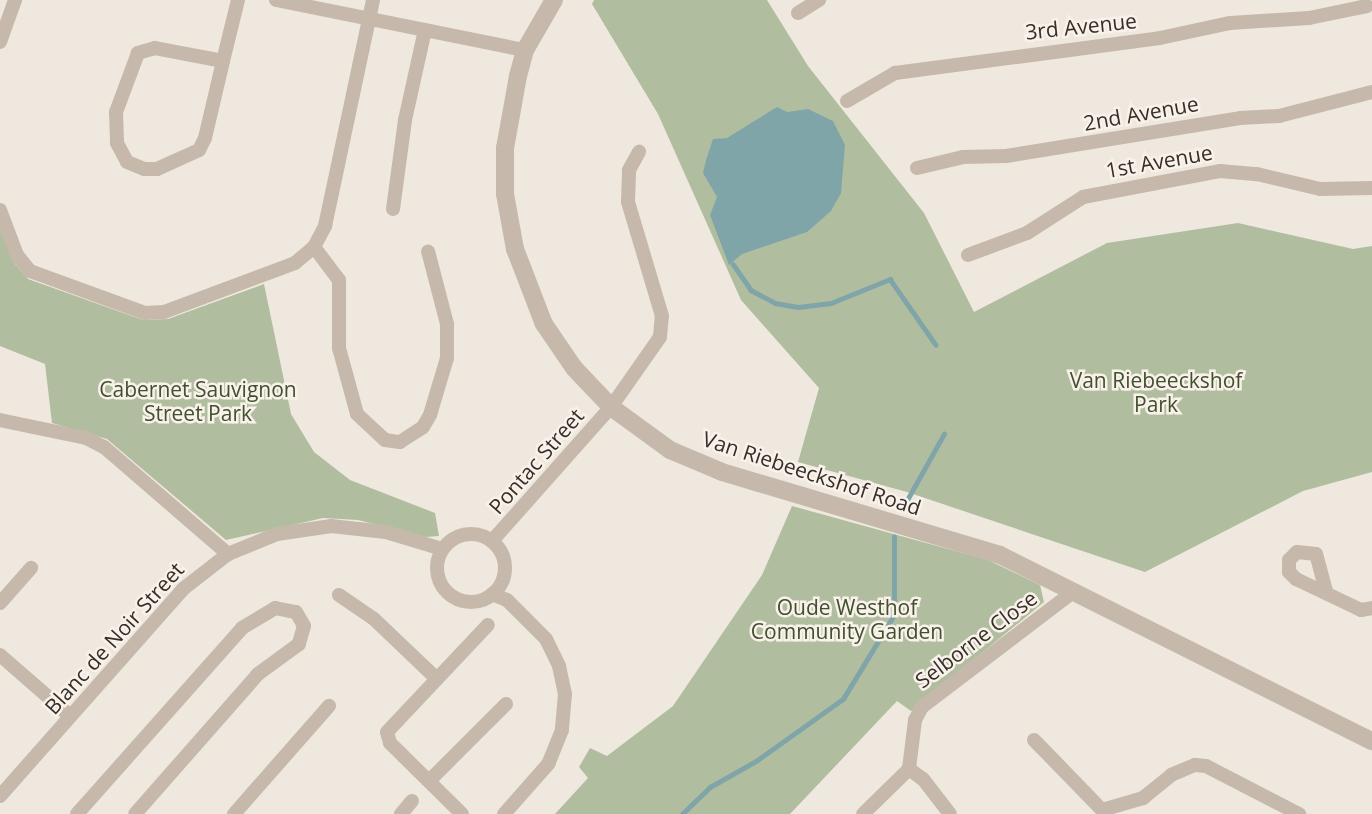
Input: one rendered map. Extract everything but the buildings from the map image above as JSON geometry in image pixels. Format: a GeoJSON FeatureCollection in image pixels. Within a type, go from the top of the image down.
{"type":"FeatureCollection","features":[{"type":"Feature","properties":{"kind":"street"},"geometry":{"type":"LineString","coordinates":[[0,42],[15,0]]}},
{"type":"Feature","properties":{"kind":"street"},"geometry":{"type":"LineString","coordinates":[[223,61],[155,48],[138,53],[116,112],[117,143],[127,162],[144,169],[157,169],[200,150],[223,61],[238,0]]}},
{"type":"Feature","properties":{"kind":"street"},"geometry":{"type":"LineString","coordinates":[[276,0],[525,50]]}},
{"type":"Feature","properties":{"kind":"street"},"geometry":{"type":"LineString","coordinates":[[0,210],[17,255],[30,271],[145,313],[164,312],[285,268],[314,247],[327,218],[373,0]]}},
{"type":"Feature","properties":{"kind":"street","name":"Van Riebeeckshof Road"},"geometry":{"type":"LineString","coordinates":[[554,0],[525,50],[505,148],[505,194],[515,249],[544,324],[574,368],[611,407],[670,450],[722,472],[1000,555],[1372,741]]}},
{"type":"Feature","properties":{"kind":"street"},"geometry":{"type":"LineString","coordinates":[[798,13],[819,0]]}},
{"type":"Feature","properties":{"kind":"street","name":"3rd Avenue"},"geometry":{"type":"LineString","coordinates":[[847,101],[895,73],[1160,38],[1230,23],[1309,18],[1368,7]]}},
{"type":"Feature","properties":{"kind":"street"},"geometry":{"type":"LineString","coordinates":[[393,209],[405,120],[425,30]]}},
{"type":"Feature","properties":{"kind":"street","name":"2nd Avenue"},"geometry":{"type":"LineString","coordinates":[[916,168],[963,157],[1006,156],[1240,118],[1279,116],[1372,92]]}},
{"type":"Feature","properties":{"kind":"street","name":"Pontac Street"},"geometry":{"type":"LineString","coordinates":[[492,541],[611,407],[660,337],[662,326],[628,202],[626,184],[639,152]]}},
{"type":"Feature","properties":{"kind":"street","name":"1st Avenue"},"geometry":{"type":"LineString","coordinates":[[968,255],[1027,233],[1083,197],[1206,173],[1239,171],[1320,190],[1372,188]]}},
{"type":"Feature","properties":{"kind":"street"},"geometry":{"type":"LineString","coordinates":[[314,247],[339,280],[339,348],[357,414],[385,440],[400,442],[412,437],[430,415],[447,358],[447,324],[428,251]]}},
{"type":"Feature","properties":{"kind":"street"},"geometry":{"type":"LineString","coordinates":[[0,420],[86,438],[104,447],[228,554]]}},
{"type":"Feature","properties":{"kind":"street","name":"Blanc de Noir Street"},"geometry":{"type":"LineString","coordinates":[[0,796],[183,589],[228,554],[277,534],[331,526],[386,532],[442,550]]}},
{"type":"Feature","properties":{"kind":"street"},"geometry":{"type":"LineString","coordinates":[[492,594],[505,568],[492,541],[469,534],[453,538],[442,550],[437,574],[444,590],[468,602],[492,594],[507,600],[546,639],[559,666],[565,694],[562,730],[555,752],[535,782],[504,814]]}},
{"type":"Feature","properties":{"kind":"street"},"geometry":{"type":"LineString","coordinates":[[0,603],[31,568]]}},
{"type":"Feature","properties":{"kind":"street"},"geometry":{"type":"LineString","coordinates":[[1326,591],[1361,610],[1372,608]]}},
{"type":"Feature","properties":{"kind":"street","name":"Selborne Close"},"geometry":{"type":"LineString","coordinates":[[909,769],[915,720],[922,707],[1073,592]]}},
{"type":"Feature","properties":{"kind":"street"},"geometry":{"type":"LineString","coordinates":[[339,595],[374,619],[436,678]]}},
{"type":"Feature","properties":{"kind":"street"},"geometry":{"type":"LineString","coordinates":[[77,814],[242,628],[275,608],[296,612],[304,626],[299,644],[258,674],[135,814]]}},
{"type":"Feature","properties":{"kind":"street"},"geometry":{"type":"LineString","coordinates":[[462,814],[390,743],[387,732],[488,625]]}},
{"type":"Feature","properties":{"kind":"street"},"geometry":{"type":"LineString","coordinates":[[0,654],[70,716]]}},
{"type":"Feature","properties":{"kind":"street"},"geometry":{"type":"LineString","coordinates":[[429,781],[506,704]]}},
{"type":"Feature","properties":{"kind":"street"},"geometry":{"type":"LineString","coordinates":[[234,814],[329,706]]}},
{"type":"Feature","properties":{"kind":"street"},"geometry":{"type":"LineString","coordinates":[[1034,740],[1093,806],[1111,811],[1143,798],[1171,775],[1195,765],[1206,766],[1299,814]]}},
{"type":"Feature","properties":{"kind":"street"},"geometry":{"type":"LineString","coordinates":[[863,814],[909,769],[923,779],[950,814]]}},
{"type":"Feature","properties":{"kind":"street"},"geometry":{"type":"LineString","coordinates":[[401,814],[412,801]]}},
{"type":"Feature","properties":{"kind":"green space","name":"Van Riebeeckshof Park"},"geometry":{"type":"Polygon","coordinates":[[[594,0],[767,0],[808,66],[924,213],[974,312],[1107,243],[1238,223],[1353,249],[1372,246],[1372,472],[1303,491],[1145,572],[907,492],[798,462],[819,388],[741,300],[658,114],[592,4],[594,0]]]}},
{"type":"Feature","properties":{"kind":"green space","name":"Cabernet Sauvignon Street Park"},"geometry":{"type":"Polygon","coordinates":[[[0,229],[15,264],[28,279],[143,320],[168,319],[264,284],[291,414],[314,452],[350,480],[435,513],[439,536],[425,537],[358,520],[323,518],[226,540],[107,439],[52,423],[45,364],[0,346],[0,229]]]}},
{"type":"Feature","properties":{"kind":"green space","name":"Oude Westhof Community Garden"},"geometry":{"type":"Polygon","coordinates":[[[792,506],[988,560],[1040,585],[1044,602],[911,711],[897,701],[790,814],[555,814],[588,778],[579,767],[590,748],[607,756],[673,706],[762,575],[792,506]]]}},
{"type":"Feature","properties":{"kind":"water"},"geometry":{"type":"Polygon","coordinates":[[[777,107],[787,112],[808,109],[833,121],[845,145],[841,193],[831,211],[807,232],[742,254],[729,265],[710,215],[717,197],[703,173],[706,160],[713,139],[727,138],[777,107]]]}},
{"type":"Feature","properties":{"kind":"waterway"},"geometry":{"type":"LineString","coordinates":[[733,264],[751,290],[775,303],[798,307],[831,303],[890,279],[936,345]]}},
{"type":"Feature","properties":{"kind":"waterway"},"geometry":{"type":"LineString","coordinates":[[902,509],[944,434]]}},
{"type":"Feature","properties":{"kind":"waterway"},"geometry":{"type":"LineString","coordinates":[[682,814],[710,787],[756,761],[843,699],[894,615],[894,537]]}}]}
